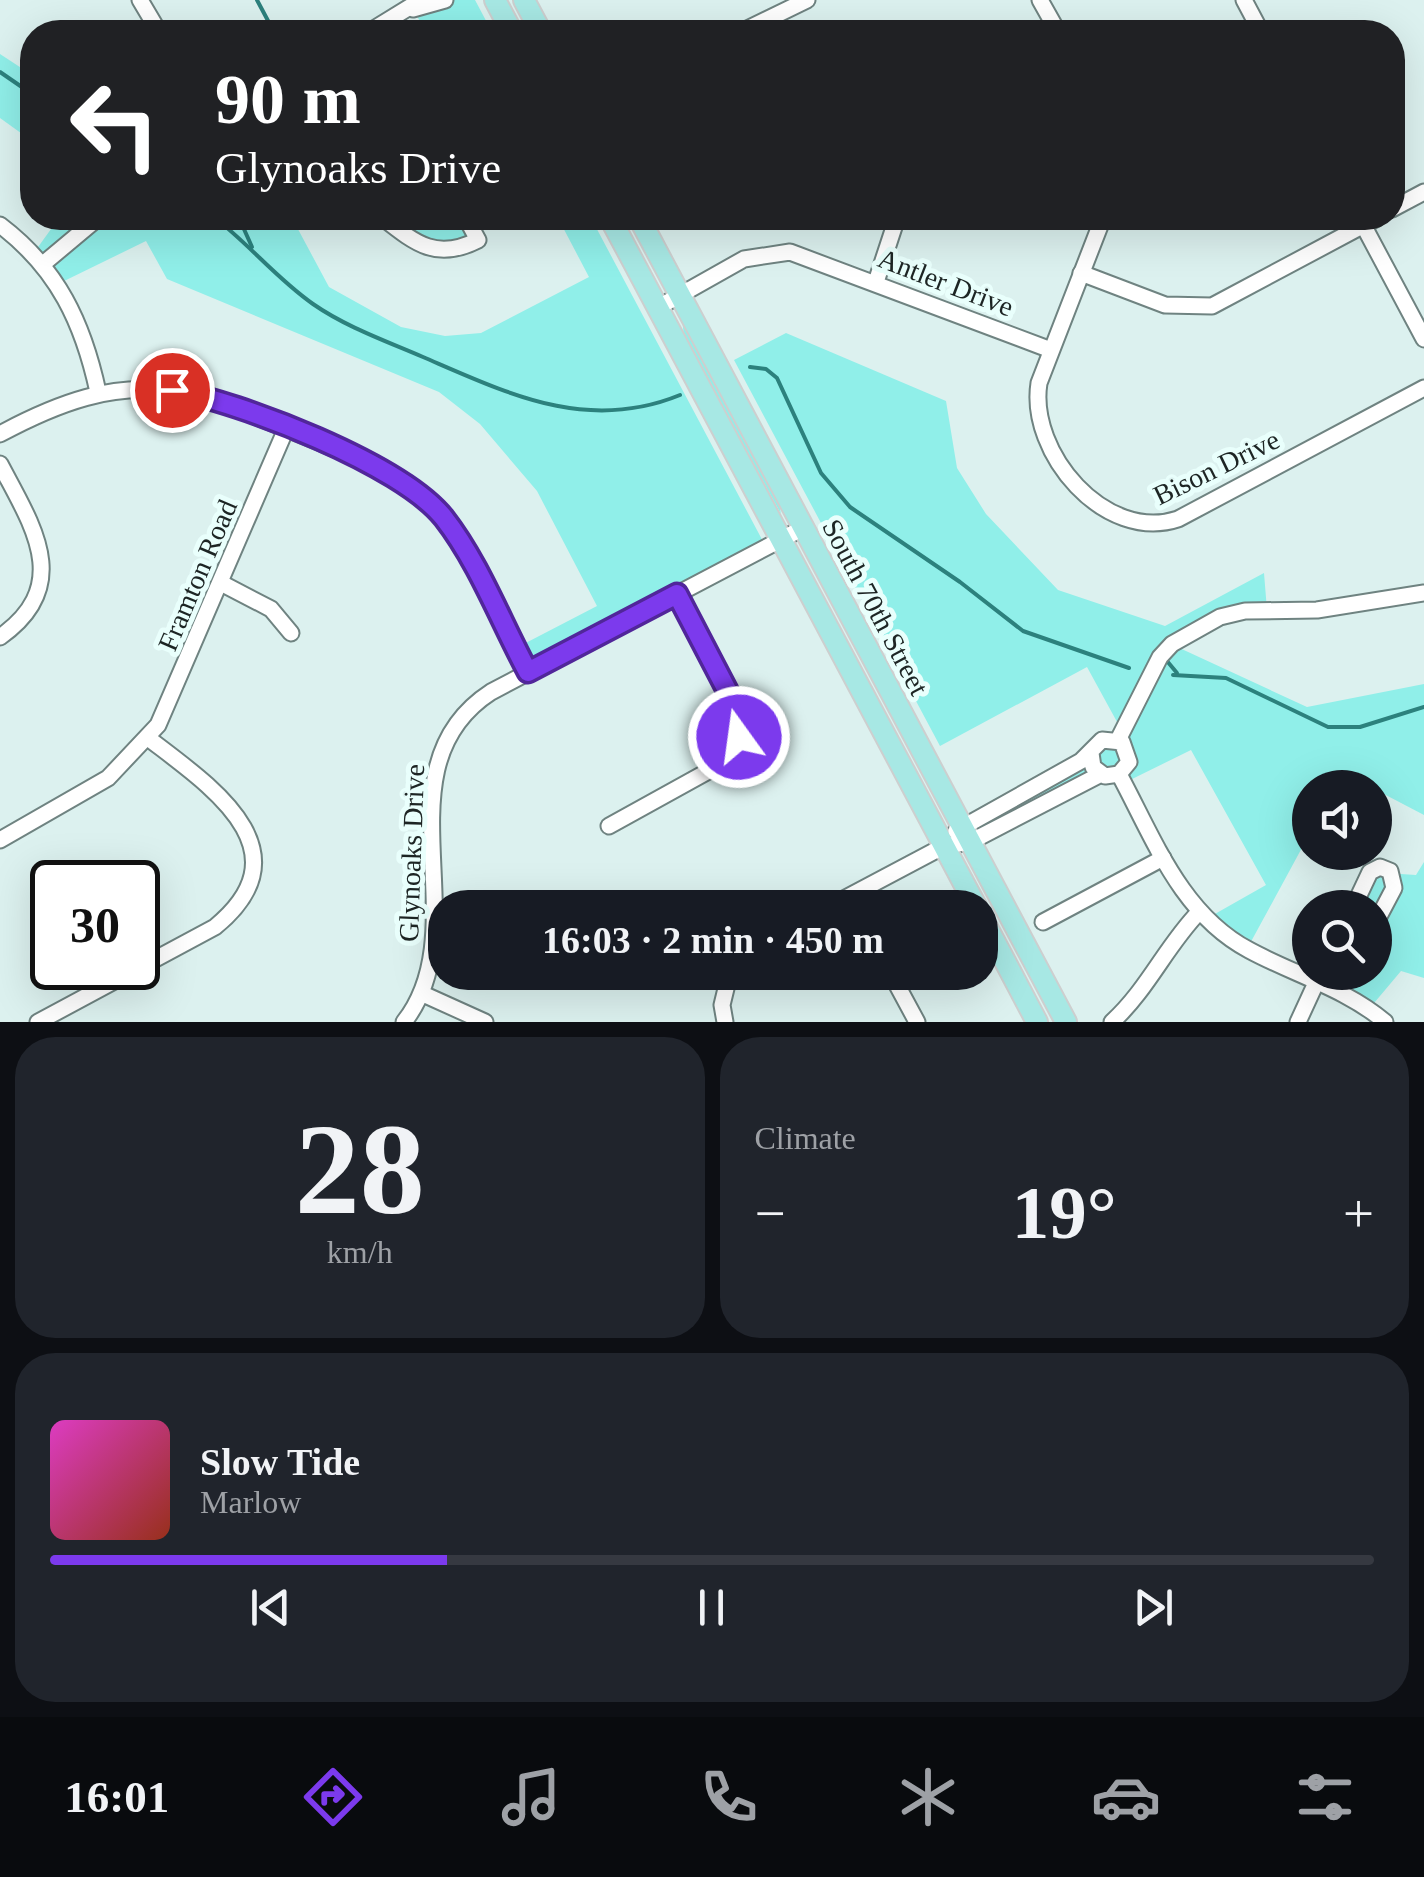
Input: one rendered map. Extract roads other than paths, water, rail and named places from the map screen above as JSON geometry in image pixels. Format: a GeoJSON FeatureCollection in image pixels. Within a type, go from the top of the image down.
{"type":"FeatureCollection","features":[{"type":"Feature","properties":{"kind":"main road","name":"South 70th Street"},"geometry":{"type":"LineString","coordinates":[[616,230],[967,890]]}},
{"type":"Feature","properties":{"kind":"main road","name":"South 70th Street"},"geometry":{"type":"LineString","coordinates":[[644,230],[1066,1022]]}},
{"type":"Feature","properties":{"kind":"main road","name":"South 70th Street"},"geometry":{"type":"LineString","coordinates":[[998,949],[1037,1022]]}},
{"type":"Feature","properties":{"kind":"street"},"geometry":{"type":"LineString","coordinates":[[390,20],[417,4],[445,0]]}},
{"type":"Feature","properties":{"kind":"street"},"geometry":{"type":"LineString","coordinates":[[766,20],[807,0]]}},
{"type":"Feature","properties":{"kind":"street"},"geometry":{"type":"LineString","coordinates":[[0,225],[44,264],[82,328],[98,392]]}},
{"type":"Feature","properties":{"kind":"street"},"geometry":{"type":"LineString","coordinates":[[44,264],[84,230]]}},
{"type":"Feature","properties":{"kind":"street"},"geometry":{"type":"LineString","coordinates":[[402,230],[431,249],[450,252],[478,240],[473,230]]}},
{"type":"Feature","properties":{"kind":"street"},"geometry":{"type":"LineString","coordinates":[[876,282],[893,230]]}},
{"type":"Feature","properties":{"kind":"street","name":"Bison Drive"},"geometry":{"type":"LineString","coordinates":[[1097,230],[1036,398],[1045,441],[1097,504],[1137,524],[1178,519],[1424,388]]}},
{"type":"Feature","properties":{"kind":"street"},"geometry":{"type":"LineString","coordinates":[[1081,273],[1164,305],[1194,308],[1225,300],[1349,230]]}},
{"type":"Feature","properties":{"kind":"street"},"geometry":{"type":"LineString","coordinates":[[1372,230],[1424,339]]}},
{"type":"Feature","properties":{"kind":"street","name":"Antler Drive"},"geometry":{"type":"LineString","coordinates":[[657,308],[744,260],[776,251],[804,254],[1051,350]]}},
{"type":"Feature","properties":{"kind":"street"},"geometry":{"type":"LineString","coordinates":[[0,434],[55,406],[98,392],[144,388],[183,392],[286,428],[392,474],[428,501],[463,548],[528,672]]}},
{"type":"Feature","properties":{"kind":"street","name":"Framton Road"},"geometry":{"type":"LineString","coordinates":[[0,840],[108,778],[148,738],[172,701],[286,428]]}},
{"type":"Feature","properties":{"kind":"street"},"geometry":{"type":"LineString","coordinates":[[0,464],[35,530],[42,559],[32,604],[0,636]]}},
{"type":"Feature","properties":{"kind":"street","name":"Glynoaks Drive"},"geometry":{"type":"LineString","coordinates":[[404,1022],[423,994],[432,956],[432,784],[440,750],[470,707],[528,672],[803,528]]}},
{"type":"Feature","properties":{"kind":"street"},"geometry":{"type":"LineString","coordinates":[[221,584],[271,609],[290,633]]}},
{"type":"Feature","properties":{"kind":"street"},"geometry":{"type":"LineString","coordinates":[[1118,740],[1160,657],[1172,644],[1220,617],[1245,610],[1318,610],[1424,593]]}},
{"type":"Feature","properties":{"kind":"street"},"geometry":{"type":"LineString","coordinates":[[610,826],[714,768],[739,737],[728,692],[677,594]]}},
{"type":"Feature","properties":{"kind":"street"},"geometry":{"type":"LineString","coordinates":[[38,1022],[215,928],[242,896],[251,852],[243,822],[224,797],[148,738]]}},
{"type":"Feature","properties":{"kind":"street"},"geometry":{"type":"LineString","coordinates":[[870,890],[1091,753],[1102,740],[1118,740]]}},
{"type":"Feature","properties":{"kind":"street"},"geometry":{"type":"LineString","coordinates":[[1118,740],[1129,758],[1119,774]]}},
{"type":"Feature","properties":{"kind":"street"},"geometry":{"type":"LineString","coordinates":[[1091,753],[1093,767],[1101,774]]}},
{"type":"Feature","properties":{"kind":"street"},"geometry":{"type":"LineString","coordinates":[[966,833],[1101,774],[1119,774]]}},
{"type":"Feature","properties":{"kind":"street"},"geometry":{"type":"LineString","coordinates":[[1119,774],[1163,858],[1199,912],[1247,949],[1292,967]]}},
{"type":"Feature","properties":{"kind":"street"},"geometry":{"type":"LineString","coordinates":[[1043,922],[1163,858]]}},
{"type":"Feature","properties":{"kind":"street"},"geometry":{"type":"LineString","coordinates":[[1362,890],[1370,872],[1380,868],[1390,871],[1392,892]]}},
{"type":"Feature","properties":{"kind":"street"},"geometry":{"type":"LineString","coordinates":[[1112,1022],[1140,996],[1180,932],[1199,912]]}},
{"type":"Feature","properties":{"kind":"street"},"geometry":{"type":"LineString","coordinates":[[725,1022],[722,1005],[726,990]]}},
{"type":"Feature","properties":{"kind":"street"},"geometry":{"type":"LineString","coordinates":[[900,990],[917,1022]]}},
{"type":"Feature","properties":{"kind":"street"},"geometry":{"type":"LineString","coordinates":[[1298,1022],[1313,990]]}},
{"type":"Feature","properties":{"kind":"street"},"geometry":{"type":"LineString","coordinates":[[1338,990],[1385,1022]]}},
{"type":"Feature","properties":{"kind":"street"},"geometry":{"type":"LineString","coordinates":[[423,994],[485,1022]]}},
{"type":"Feature","properties":{"kind":"waterway"},"geometry":{"type":"LineString","coordinates":[[257,0],[268,20]]}},
{"type":"Feature","properties":{"kind":"waterway"},"geometry":{"type":"LineString","coordinates":[[0,72],[20,86]]}},
{"type":"Feature","properties":{"kind":"waterway"},"geometry":{"type":"LineString","coordinates":[[229,230],[287,284],[326,312],[486,384],[549,404],[580,409],[646,406],[680,395]]}},
{"type":"Feature","properties":{"kind":"waterway"},"geometry":{"type":"LineString","coordinates":[[244,230],[252,247]]}},
{"type":"Feature","properties":{"kind":"waterway"},"geometry":{"type":"LineString","coordinates":[[750,367],[766,369],[777,378],[821,473],[850,507],[960,582],[1023,631],[1129,668]]}},
{"type":"Feature","properties":{"kind":"waterway"},"geometry":{"type":"LineString","coordinates":[[1167,661],[1177,673]]}},
{"type":"Feature","properties":{"kind":"waterway"},"geometry":{"type":"LineString","coordinates":[[1173,675],[1226,678],[1328,727],[1360,727],[1424,707]]}}]}
